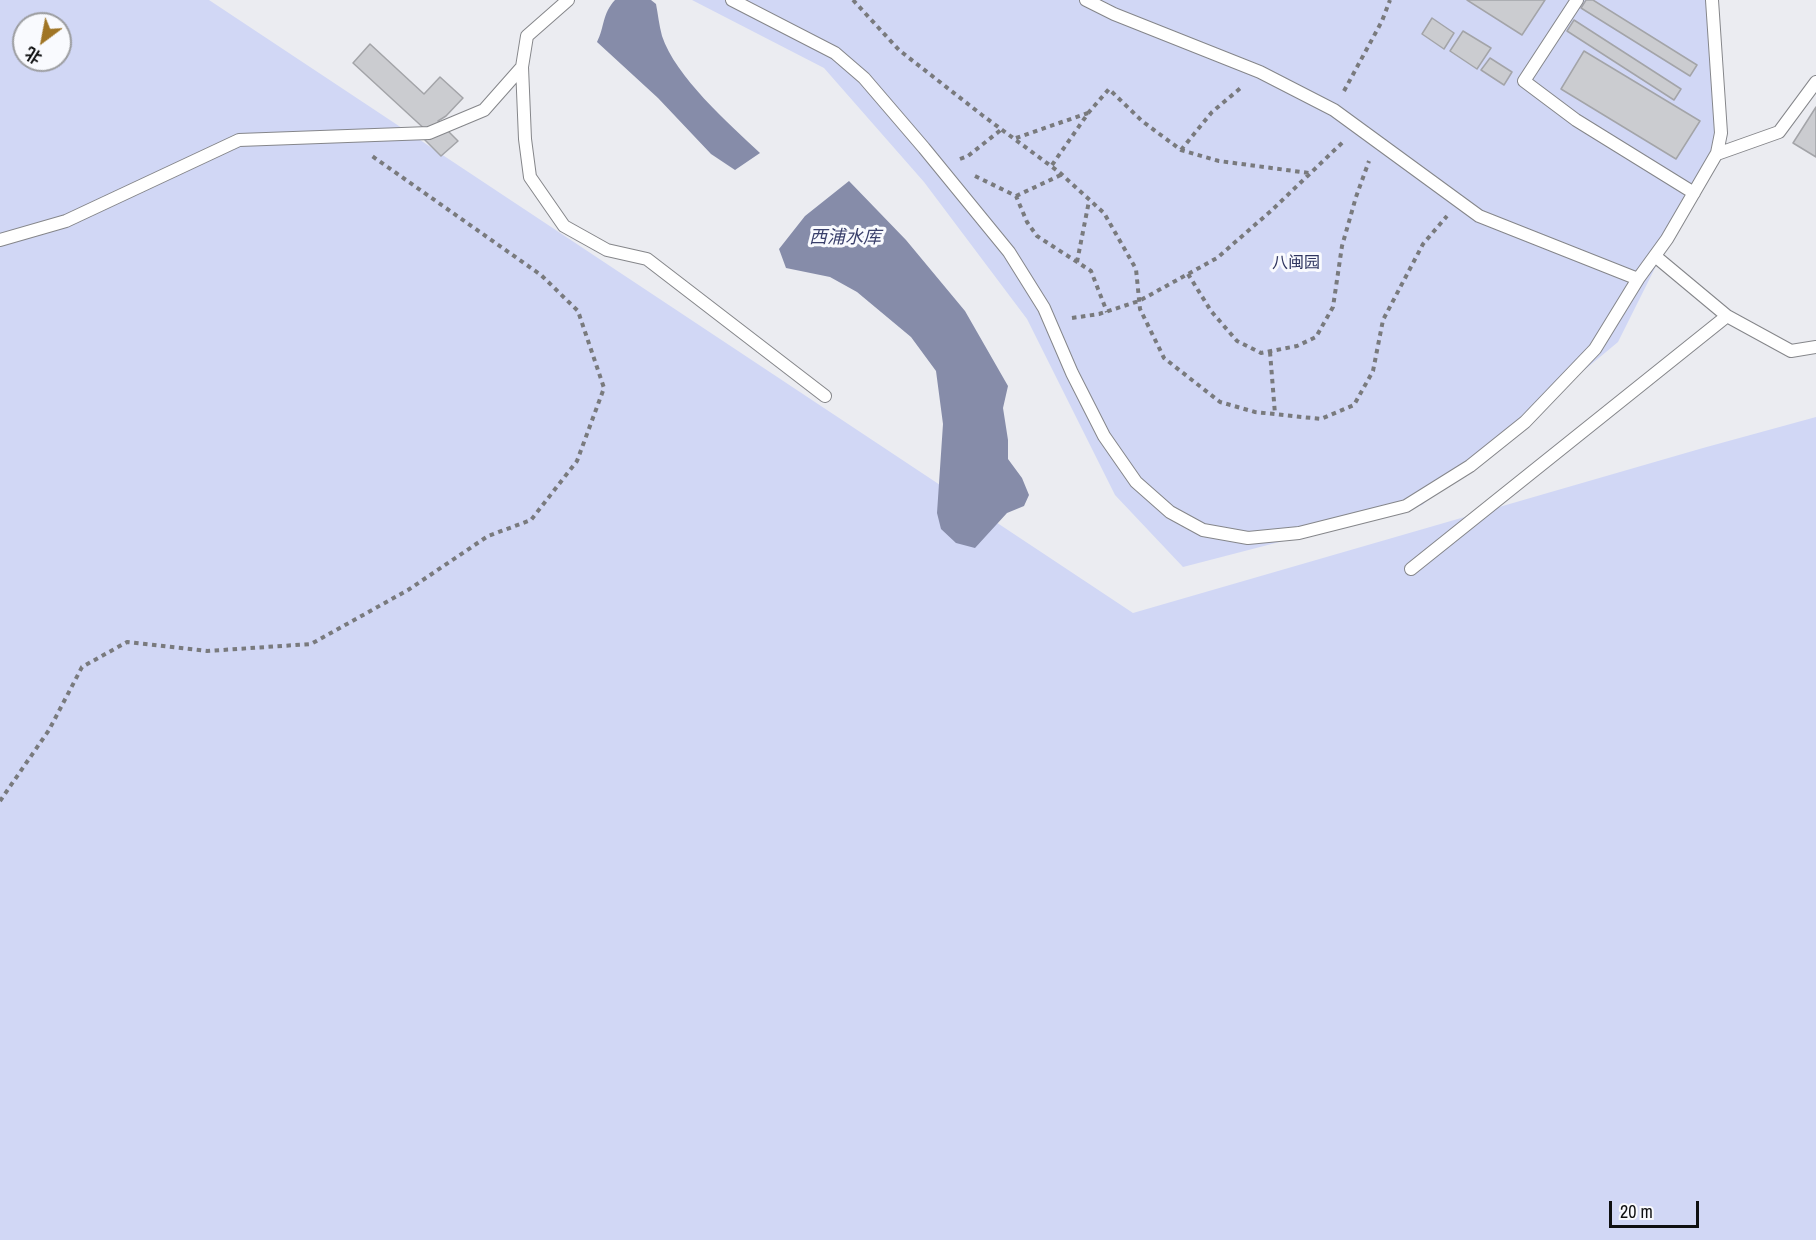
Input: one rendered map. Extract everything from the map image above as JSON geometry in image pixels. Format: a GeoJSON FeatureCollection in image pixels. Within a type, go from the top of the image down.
{"type":"FeatureCollection","features":[{"type":"Feature","properties":{"kind":"lane"},"geometry":{"type":"LineString","coordinates":[[568,0],[527,36],[522,67],[525,139],[530,177],[564,226],[607,250],[647,259],[825,396]]}},
{"type":"Feature","properties":{"kind":"lane"},"geometry":{"type":"LineString","coordinates":[[732,0],[835,53],[864,78],[944,172],[1009,252],[1044,308],[1072,374],[1104,436],[1136,482],[1170,512],[1203,530],[1248,538],[1299,533],[1406,506],[1470,466],[1525,422],[1594,349],[1638,279],[1656,256],[1717,154],[1721,133],[1712,0]]}},
{"type":"Feature","properties":{"kind":"lane"},"geometry":{"type":"LineString","coordinates":[[1086,0],[1114,14],[1260,72],[1334,110],[1479,216],[1638,279]]}},
{"type":"Feature","properties":{"kind":"lane"},"geometry":{"type":"LineString","coordinates":[[1577,0],[1524,81],[1575,120],[1694,193]]}},
{"type":"Feature","properties":{"kind":"lane"},"geometry":{"type":"LineString","coordinates":[[0,240],[66,221],[238,140],[429,132],[484,110],[522,67]]}},
{"type":"Feature","properties":{"kind":"lane"},"geometry":{"type":"LineString","coordinates":[[1717,154],[1779,132],[1816,82]]}},
{"type":"Feature","properties":{"kind":"lane"},"geometry":{"type":"LineString","coordinates":[[1656,256],[1727,316],[1791,351],[1816,347]]}},
{"type":"Feature","properties":{"kind":"lane"},"geometry":{"type":"LineString","coordinates":[[1411,569],[1727,316]]}},
{"type":"Feature","properties":{"kind":"path"},"geometry":{"type":"LineString","coordinates":[[853,0],[899,50],[1052,165],[1104,213],[1136,269],[1140,309],[1164,358],[1220,402],[1256,412],[1321,419],[1354,405],[1373,371],[1383,320],[1423,244],[1459,202]]}},
{"type":"Feature","properties":{"kind":"path"},"geometry":{"type":"LineString","coordinates":[[1334,110],[1382,21],[1390,0]]}},
{"type":"Feature","properties":{"kind":"path"},"geometry":{"type":"LineString","coordinates":[[1181,150],[1212,112],[1260,72]]}},
{"type":"Feature","properties":{"kind":"path"},"geometry":{"type":"LineString","coordinates":[[1052,165],[1089,112],[1109,89],[1142,121],[1181,150],[1219,161],[1310,173]]}},
{"type":"Feature","properties":{"kind":"path"},"geometry":{"type":"LineString","coordinates":[[1015,139],[1089,112]]}},
{"type":"Feature","properties":{"kind":"path"},"geometry":{"type":"LineString","coordinates":[[1050,322],[1107,312],[1139,301],[1216,258],[1272,210],[1358,128]]}},
{"type":"Feature","properties":{"kind":"path"},"geometry":{"type":"LineString","coordinates":[[944,172],[1002,129]]}},
{"type":"Feature","properties":{"kind":"path"},"geometry":{"type":"LineString","coordinates":[[0,801],[49,730],[82,667],[127,642],[207,651],[311,644],[408,590],[488,536],[531,520],[577,461],[604,388],[578,311],[541,275],[344,136]]}},
{"type":"Feature","properties":{"kind":"path"},"geometry":{"type":"LineString","coordinates":[[1188,274],[1211,311],[1237,341],[1261,353],[1297,346],[1316,337],[1333,307],[1342,246],[1356,197],[1377,142]]}},
{"type":"Feature","properties":{"kind":"path"},"geometry":{"type":"LineString","coordinates":[[944,172],[975,176],[1016,196],[1027,222],[1037,236],[1091,272],[1107,312]]}},
{"type":"Feature","properties":{"kind":"path"},"geometry":{"type":"LineString","coordinates":[[1016,196],[1063,174]]}},
{"type":"Feature","properties":{"kind":"path"},"geometry":{"type":"LineString","coordinates":[[1077,262],[1089,201]]}},
{"type":"Feature","properties":{"kind":"path"},"geometry":{"type":"LineString","coordinates":[[1270,352],[1275,414]]}},
{"type":"Feature","properties":{"kind":"green space"},"geometry":{"type":"Polygon","coordinates":[[[0,0],[209,0],[1133,613],[1816,417],[1816,1240],[0,1240],[0,0]]]}},
{"type":"Feature","properties":{"kind":"green space","name":"八闽园"},"geometry":{"type":"Polygon","coordinates":[[[692,0],[1707,0],[1725,128],[1618,342],[1422,505],[1183,567],[1115,495],[1027,319],[924,182],[824,68],[692,0]]]}},
{"type":"Feature","properties":{"kind":"water"},"geometry":{"type":"Polygon","coordinates":[[[615,0],[651,0],[656,4],[662,36],[678,67],[704,99],[760,153],[735,170],[711,154],[658,98],[597,42],[608,10],[615,0]]]}},
{"type":"Feature","properties":{"kind":"water","name":"西浦水库"},"geometry":{"type":"Polygon","coordinates":[[[849,181],[906,240],[965,311],[1008,386],[1003,408],[1008,440],[1008,459],[1022,478],[1029,495],[1024,506],[1007,513],[975,548],[956,543],[941,529],[937,513],[943,424],[936,371],[911,337],[857,292],[830,277],[786,268],[779,249],[805,216],[849,181]]]}},
{"type":"Feature","properties":{"kind":"building"},"geometry":{"type":"Polygon","coordinates":[[[1467,0],[1545,0],[1522,35],[1467,0]]]}},
{"type":"Feature","properties":{"kind":"building"},"geometry":{"type":"Polygon","coordinates":[[[1586,0],[1593,0],[1697,65],[1690,76],[1581,8],[1586,0]]]}},
{"type":"Feature","properties":{"kind":"building"},"geometry":{"type":"Polygon","coordinates":[[[1432,18],[1454,33],[1444,49],[1422,34],[1432,18]]]}},
{"type":"Feature","properties":{"kind":"building"},"geometry":{"type":"Polygon","coordinates":[[[1574,20],[1681,89],[1674,100],[1567,31],[1574,20]]]}},
{"type":"Feature","properties":{"kind":"building"},"geometry":{"type":"Polygon","coordinates":[[[1463,31],[1491,48],[1477,69],[1450,51],[1463,31]]]}},
{"type":"Feature","properties":{"kind":"building"},"geometry":{"type":"Polygon","coordinates":[[[370,44],[424,94],[440,77],[463,98],[438,121],[458,141],[441,156],[423,138],[429,133],[353,63],[370,44]]]}},
{"type":"Feature","properties":{"kind":"building"},"geometry":{"type":"Polygon","coordinates":[[[1584,51],[1700,121],[1676,159],[1561,89],[1584,51]]]}},
{"type":"Feature","properties":{"kind":"building"},"geometry":{"type":"Polygon","coordinates":[[[1490,58],[1512,72],[1504,85],[1481,70],[1490,58]]]}},
{"type":"Feature","properties":{"kind":"building"},"geometry":{"type":"Polygon","coordinates":[[[1816,107],[1816,157],[1793,143],[1816,107]]]}}]}
